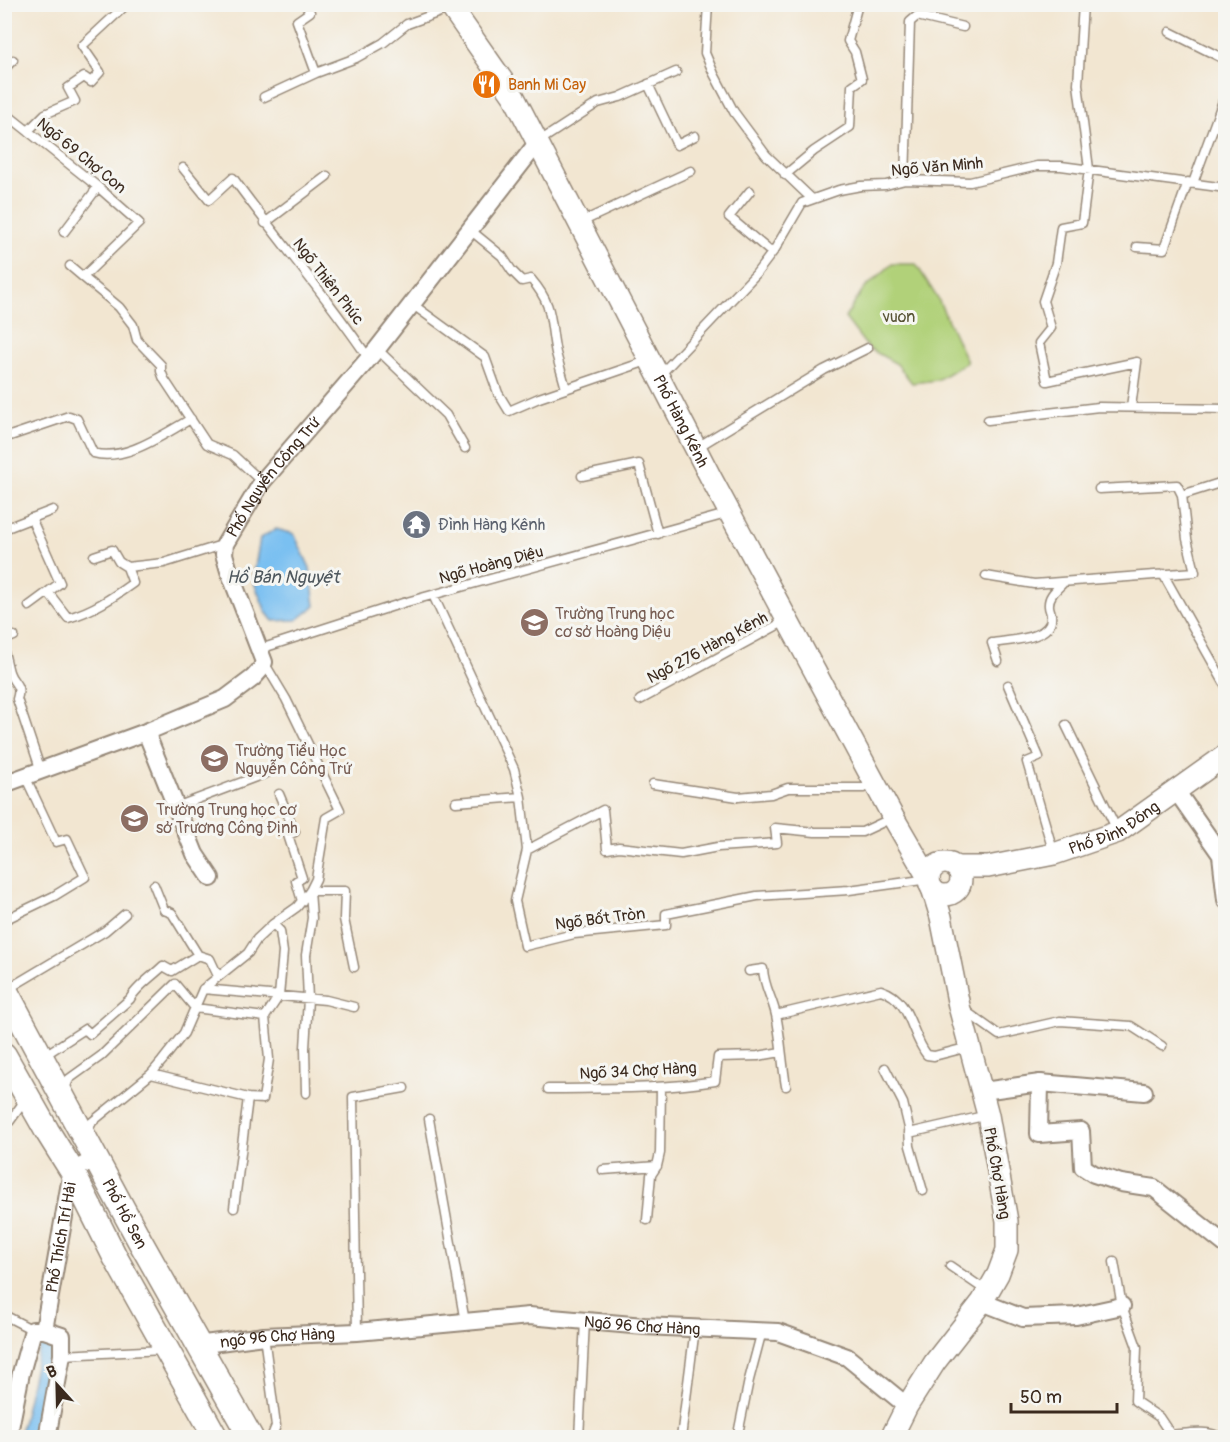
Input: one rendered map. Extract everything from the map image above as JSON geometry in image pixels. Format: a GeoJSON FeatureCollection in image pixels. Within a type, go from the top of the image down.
{"type":"FeatureCollection","features":[{"type":"Feature","properties":{"kind":"main road","name":"Phố Hồ Sen"},"geometry":{"type":"LineString","coordinates":[[5,989],[95,1159],[251,1437]]}},
{"type":"Feature","properties":{"kind":"main road","name":"Phố Hồ Sen"},"geometry":{"type":"LineString","coordinates":[[4,1055],[72,1171],[114,1257],[216,1437]]}},
{"type":"Feature","properties":{"kind":"street","name":"Phố Hàng Kênh"},"geometry":{"type":"LineString","coordinates":[[456,6],[514,98],[538,142],[696,448],[907,843],[944,879]]}},
{"type":"Feature","properties":{"kind":"street","name":"Phố Nguyễn Công Trứ"},"geometry":{"type":"LineString","coordinates":[[262,656],[229,571],[224,554],[225,544],[262,482],[373,354],[538,142]]}},
{"type":"Feature","properties":{"kind":"street"},"geometry":{"type":"LineString","coordinates":[[7,781],[146,732],[225,699],[261,669],[262,656]]}},
{"type":"Feature","properties":{"kind":"street"},"geometry":{"type":"LineString","coordinates":[[146,732],[195,854],[211,878]]}},
{"type":"Feature","properties":{"kind":"street","name":"Phố Đình Đông"},"geometry":{"type":"LineString","coordinates":[[944,879],[988,867],[1054,854],[1118,832],[1226,755]]}},
{"type":"Feature","properties":{"kind":"street"},"geometry":{"type":"LineString","coordinates":[[1177,792],[1221,855],[1226,900]]}},
{"type":"Feature","properties":{"kind":"street","name":"Phố Chợ Hàng"},"geometry":{"type":"LineString","coordinates":[[891,1437],[907,1406],[935,1362],[985,1297],[998,1274],[1006,1250],[1007,1221],[988,1115],[959,1006],[941,917],[944,879]]}},
{"type":"Feature","properties":{"kind":"street"},"geometry":{"type":"LineString","coordinates":[[1040,1083],[1039,1134],[1081,1131],[1083,1167],[1094,1174],[1121,1183],[1154,1188],[1226,1245]]}},
{"type":"Feature","properties":{"kind":"street"},"geometry":{"type":"LineString","coordinates":[[983,1091],[1040,1083],[1144,1092]]}},
{"type":"Feature","properties":{"kind":"street","name":"Phố Thích Trí Hải"},"geometry":{"type":"LineString","coordinates":[[8,1437],[21,1372],[38,1330],[72,1171],[95,1159]]}},
{"type":"Feature","properties":{"kind":"street"},"geometry":{"type":"LineString","coordinates":[[985,1297],[1023,1318],[1076,1316],[1122,1306]]}},
{"type":"Feature","properties":{"kind":"street","name":"Ngõ 96 Chợ Hàng"},"geometry":{"type":"LineString","coordinates":[[357,1332],[529,1316],[778,1332],[847,1357],[907,1406]]}},
{"type":"Feature","properties":{"kind":"street"},"geometry":{"type":"LineString","coordinates":[[38,1330],[62,1336],[62,1355],[47,1437]]}},
{"type":"Feature","properties":{"kind":"street","name":"ngõ 96 Chợ Hàng"},"geometry":{"type":"LineString","coordinates":[[198,1345],[264,1336],[357,1332]]}},
{"type":"Feature","properties":{"kind":"lane"},"geometry":{"type":"LineString","coordinates":[[28,131],[45,114],[75,101],[68,88],[84,77],[91,82],[100,72],[82,46],[127,4]]}},
{"type":"Feature","properties":{"kind":"lane"},"geometry":{"type":"LineString","coordinates":[[305,4],[310,12],[297,21],[316,73]]}},
{"type":"Feature","properties":{"kind":"lane"},"geometry":{"type":"LineString","coordinates":[[708,4],[705,53],[734,112],[766,155],[813,200]]}},
{"type":"Feature","properties":{"kind":"lane"},"geometry":{"type":"LineString","coordinates":[[785,175],[814,151],[850,127],[852,86],[862,80],[855,52],[848,40],[858,4]]}},
{"type":"Feature","properties":{"kind":"lane"},"geometry":{"type":"LineString","coordinates":[[1083,4],[1078,84],[1089,169],[1082,223],[1061,227],[1056,263],[1043,301],[1051,328],[1039,343],[1047,381],[1137,362],[1131,407]]}},
{"type":"Feature","properties":{"kind":"lane"},"geometry":{"type":"LineString","coordinates":[[264,97],[316,73],[356,58],[383,43],[407,24],[456,6]]}},
{"type":"Feature","properties":{"kind":"lane"},"geometry":{"type":"LineString","coordinates":[[905,180],[910,22],[917,16],[963,27]]}},
{"type":"Feature","properties":{"kind":"lane"},"geometry":{"type":"LineString","coordinates":[[1170,32],[1226,60]]}},
{"type":"Feature","properties":{"kind":"lane"},"geometry":{"type":"LineString","coordinates":[[4,69],[13,60]]}},
{"type":"Feature","properties":{"kind":"lane"},"geometry":{"type":"LineString","coordinates":[[538,142],[598,103],[620,97],[676,72]]}},
{"type":"Feature","properties":{"kind":"lane"},"geometry":{"type":"LineString","coordinates":[[648,84],[677,145],[695,136]]}},
{"type":"Feature","properties":{"kind":"lane"},"geometry":{"type":"LineString","coordinates":[[1137,247],[1164,249],[1226,93]]}},
{"type":"Feature","properties":{"kind":"lane","name":"Ngõ 69 Chợ Con"},"geometry":{"type":"LineString","coordinates":[[4,112],[98,186],[139,223],[83,277]]}},
{"type":"Feature","properties":{"kind":"lane","name":"Ngõ Văn Minh"},"geometry":{"type":"LineString","coordinates":[[655,368],[756,274],[772,253],[802,203],[839,190],[886,185],[905,180],[970,182],[1037,166],[1089,169],[1226,188]]}},
{"type":"Feature","properties":{"kind":"lane","name":"Ngõ Thiên Phúc"},"geometry":{"type":"LineString","coordinates":[[183,168],[209,200],[233,178],[265,223],[351,332],[373,354],[446,415],[465,448]]}},
{"type":"Feature","properties":{"kind":"lane"},"geometry":{"type":"LineString","coordinates":[[579,223],[691,171]]}},
{"type":"Feature","properties":{"kind":"lane"},"geometry":{"type":"LineString","coordinates":[[265,223],[327,176]]}},
{"type":"Feature","properties":{"kind":"lane"},"geometry":{"type":"LineString","coordinates":[[64,232],[98,186]]}},
{"type":"Feature","properties":{"kind":"lane"},"geometry":{"type":"LineString","coordinates":[[750,191],[729,217],[772,253]]}},
{"type":"Feature","properties":{"kind":"lane"},"geometry":{"type":"LineString","coordinates":[[469,229],[502,256],[522,281],[531,279],[544,295],[553,322],[555,351],[566,389]]}},
{"type":"Feature","properties":{"kind":"lane"},"geometry":{"type":"LineString","coordinates":[[70,266],[119,307],[128,318],[137,340],[161,365],[164,379],[207,444],[233,455],[262,482]]}},
{"type":"Feature","properties":{"kind":"lane"},"geometry":{"type":"LineString","coordinates":[[412,304],[485,357],[498,393],[509,411],[610,375],[655,368]]}},
{"type":"Feature","properties":{"kind":"lane"},"geometry":{"type":"LineString","coordinates":[[696,448],[824,370],[868,348]]}},
{"type":"Feature","properties":{"kind":"lane"},"geometry":{"type":"LineString","coordinates":[[988,420],[1099,407],[1226,409]]}},
{"type":"Feature","properties":{"kind":"lane"},"geometry":{"type":"LineString","coordinates":[[4,438],[74,416],[93,453],[120,453],[142,446],[190,419]]}},
{"type":"Feature","properties":{"kind":"lane"},"geometry":{"type":"LineString","coordinates":[[582,476],[639,464],[658,534]]}},
{"type":"Feature","properties":{"kind":"lane"},"geometry":{"type":"LineString","coordinates":[[1182,495],[1226,481]]}},
{"type":"Feature","properties":{"kind":"lane"},"geometry":{"type":"LineString","coordinates":[[986,576],[1034,584],[1196,572],[1187,539],[1182,495],[1177,485],[1099,489]]}},
{"type":"Feature","properties":{"kind":"lane"},"geometry":{"type":"LineString","coordinates":[[4,529],[53,510]]}},
{"type":"Feature","properties":{"kind":"lane","name":"Ngõ Hoàng Diệu"},"geometry":{"type":"LineString","coordinates":[[262,656],[359,617],[731,513]]}},
{"type":"Feature","properties":{"kind":"lane"},"geometry":{"type":"LineString","coordinates":[[29,606],[60,584],[31,518]]}},
{"type":"Feature","properties":{"kind":"lane"},"geometry":{"type":"LineString","coordinates":[[127,567],[164,563],[225,544]]}},
{"type":"Feature","properties":{"kind":"lane"},"geometry":{"type":"LineString","coordinates":[[48,592],[68,618],[88,612],[133,583],[127,567],[119,562],[112,550],[94,556]]}},
{"type":"Feature","properties":{"kind":"lane"},"geometry":{"type":"LineString","coordinates":[[1163,574],[1226,686]]}},
{"type":"Feature","properties":{"kind":"lane"},"geometry":{"type":"LineString","coordinates":[[998,661],[992,643],[1043,633],[1049,626],[1052,616],[1048,606],[1050,597],[1063,583]]}},
{"type":"Feature","properties":{"kind":"lane","name":"Ngõ Bốt Tròn"},"geometry":{"type":"LineString","coordinates":[[433,595],[514,769],[521,797],[527,850],[515,901],[525,946],[574,934],[666,925],[666,914],[757,896],[849,890],[944,879]]}},
{"type":"Feature","properties":{"kind":"lane","name":"Ngõ 276 Hàng Kênh"},"geometry":{"type":"LineString","coordinates":[[640,700],[788,620]]}},
{"type":"Feature","properties":{"kind":"lane"},"geometry":{"type":"LineString","coordinates":[[4,640],[14,636]]}},
{"type":"Feature","properties":{"kind":"lane"},"geometry":{"type":"LineString","coordinates":[[4,652],[10,674],[18,684],[17,699],[33,773],[56,843],[67,839],[85,877],[54,896],[4,920]]}},
{"type":"Feature","properties":{"kind":"lane"},"geometry":{"type":"LineString","coordinates":[[84,1138],[92,1122],[151,1074],[184,1033],[203,989],[248,953],[257,939],[302,901],[316,879],[326,818],[340,810],[286,699],[262,656]]}},
{"type":"Feature","properties":{"kind":"lane"},"geometry":{"type":"LineString","coordinates":[[1008,685],[1039,757],[1026,762],[1054,854]]}},
{"type":"Feature","properties":{"kind":"lane"},"geometry":{"type":"LineString","coordinates":[[1066,725],[1118,832]]}},
{"type":"Feature","properties":{"kind":"lane"},"geometry":{"type":"LineString","coordinates":[[176,807],[268,772]]}},
{"type":"Feature","properties":{"kind":"lane"},"geometry":{"type":"LineString","coordinates":[[653,784],[738,797],[771,794],[788,788],[864,788],[875,782]]}},
{"type":"Feature","properties":{"kind":"lane"},"geometry":{"type":"LineString","coordinates":[[279,794],[295,832],[288,835],[302,878],[296,880],[302,901]]}},
{"type":"Feature","properties":{"kind":"lane"},"geometry":{"type":"LineString","coordinates":[[456,802],[521,797]]}},
{"type":"Feature","properties":{"kind":"lane"},"geometry":{"type":"LineString","coordinates":[[527,850],[603,810],[607,849],[619,847],[681,854],[718,847],[777,843],[774,828],[815,832],[862,832],[893,817]]}},
{"type":"Feature","properties":{"kind":"lane"},"geometry":{"type":"LineString","coordinates":[[154,885],[164,910],[172,913],[198,955],[210,959],[218,976]]}},
{"type":"Feature","properties":{"kind":"lane"},"geometry":{"type":"LineString","coordinates":[[310,891],[345,891],[344,920],[354,967]]}},
{"type":"Feature","properties":{"kind":"lane"},"geometry":{"type":"LineString","coordinates":[[306,1094],[305,1048],[308,999],[306,954],[312,918],[310,891]]}},
{"type":"Feature","properties":{"kind":"lane"},"geometry":{"type":"LineString","coordinates":[[5,989],[105,931],[125,914]]}},
{"type":"Feature","properties":{"kind":"lane"},"geometry":{"type":"LineString","coordinates":[[151,1074],[248,1098],[263,1099],[269,1059],[265,1017],[279,996],[283,952],[280,931],[273,924]]}},
{"type":"Feature","properties":{"kind":"lane"},"geometry":{"type":"LineString","coordinates":[[42,1057],[85,1029],[90,1034],[163,966],[172,971],[198,955]]}},
{"type":"Feature","properties":{"kind":"lane"},"geometry":{"type":"LineString","coordinates":[[749,970],[763,969],[764,985],[771,997],[776,1016],[786,1086]]}},
{"type":"Feature","properties":{"kind":"lane"},"geometry":{"type":"LineString","coordinates":[[62,1097],[69,1079],[101,1056],[175,984],[195,1008],[265,1017]]}},
{"type":"Feature","properties":{"kind":"lane"},"geometry":{"type":"LineString","coordinates":[[203,989],[326,1000],[354,1007]]}},
{"type":"Feature","properties":{"kind":"lane"},"geometry":{"type":"LineString","coordinates":[[776,1016],[881,990],[896,998],[910,1020],[921,1048],[927,1054],[934,1056],[969,1047]]}},
{"type":"Feature","properties":{"kind":"lane"},"geometry":{"type":"LineString","coordinates":[[959,1006],[999,1035],[1060,1021],[1131,1026],[1162,1046]]}},
{"type":"Feature","properties":{"kind":"lane","name":"Ngõ 34 Chợ Hàng"},"geometry":{"type":"LineString","coordinates":[[548,1089],[661,1087],[715,1081],[718,1057],[758,1056],[781,1052]]}},
{"type":"Feature","properties":{"kind":"lane"},"geometry":{"type":"LineString","coordinates":[[885,1068],[903,1103],[910,1146],[923,1191]]}},
{"type":"Feature","properties":{"kind":"lane"},"geometry":{"type":"LineString","coordinates":[[647,1220],[651,1175],[657,1166],[660,1154],[661,1087]]}},
{"type":"Feature","properties":{"kind":"lane"},"geometry":{"type":"LineString","coordinates":[[357,1332],[353,1097],[404,1088]]}},
{"type":"Feature","properties":{"kind":"lane"},"geometry":{"type":"LineString","coordinates":[[4,1129],[28,1096]]}},
{"type":"Feature","properties":{"kind":"lane"},"geometry":{"type":"LineString","coordinates":[[234,1208],[248,1098]]}},
{"type":"Feature","properties":{"kind":"lane"},"geometry":{"type":"LineString","coordinates":[[909,1133],[988,1115]]}},
{"type":"Feature","properties":{"kind":"lane"},"geometry":{"type":"LineString","coordinates":[[429,1119],[465,1322]]}},
{"type":"Feature","properties":{"kind":"lane"},"geometry":{"type":"LineString","coordinates":[[603,1170],[657,1166]]}},
{"type":"Feature","properties":{"kind":"lane"},"geometry":{"type":"LineString","coordinates":[[1114,1262],[1122,1306],[1137,1347],[1135,1401],[1159,1418],[1171,1435],[1215,1434],[1221,1437]]}},
{"type":"Feature","properties":{"kind":"lane"},"geometry":{"type":"LineString","coordinates":[[950,1266],[985,1297]]}},
{"type":"Feature","properties":{"kind":"lane"},"geometry":{"type":"LineString","coordinates":[[4,1315],[38,1330]]}},
{"type":"Feature","properties":{"kind":"lane"},"geometry":{"type":"LineString","coordinates":[[579,1437],[585,1321]]}},
{"type":"Feature","properties":{"kind":"lane"},"geometry":{"type":"LineString","coordinates":[[681,1437],[694,1328]]}},
{"type":"Feature","properties":{"kind":"lane"},"geometry":{"type":"LineString","coordinates":[[739,1429],[762,1331]]}},
{"type":"Feature","properties":{"kind":"lane"},"geometry":{"type":"LineString","coordinates":[[264,1336],[276,1426],[271,1437]]}},
{"type":"Feature","properties":{"kind":"lane"},"geometry":{"type":"LineString","coordinates":[[62,1355],[167,1350]]}},
{"type":"Feature","properties":{"kind":"green space","name":"vuon"},"geometry":{"type":"Polygon","coordinates":[[[892,264],[916,264],[938,299],[967,362],[937,380],[912,383],[897,364],[868,348],[845,318],[862,291],[892,264]]]}},
{"type":"Feature","properties":{"kind":"water","name":"Hồ Bán Nguyệt"},"geometry":{"type":"Polygon","coordinates":[[[276,529],[294,534],[310,568],[315,606],[297,620],[273,621],[266,612],[253,580],[260,538],[276,529]]]}},
{"type":"Feature","properties":{"kind":"water"},"geometry":{"type":"Polygon","coordinates":[[[40,1343],[55,1345],[35,1437],[19,1438],[40,1343]]]}},
{"type":"Feature","properties":{"kind":"place","name":"Banh Mi Cay"},"geometry":{"type":"Point","coordinates":[487,84]}},
{"type":"Feature","properties":{"kind":"place","name":"Đình Hàng Kênh"},"geometry":{"type":"Point","coordinates":[417,524]}},
{"type":"Feature","properties":{"kind":"place","name":"Trường Trung học cơ sở Hoàng Diệu"},"geometry":{"type":"Point","coordinates":[534,622]}},
{"type":"Feature","properties":{"kind":"place","name":"Trường Tiểu Học Nguyễn Công Trứ"},"geometry":{"type":"Point","coordinates":[214,759]}},
{"type":"Feature","properties":{"kind":"place","name":"Trường Trung học cơ sở Trương Công Định"},"geometry":{"type":"Point","coordinates":[135,818]}}]}
